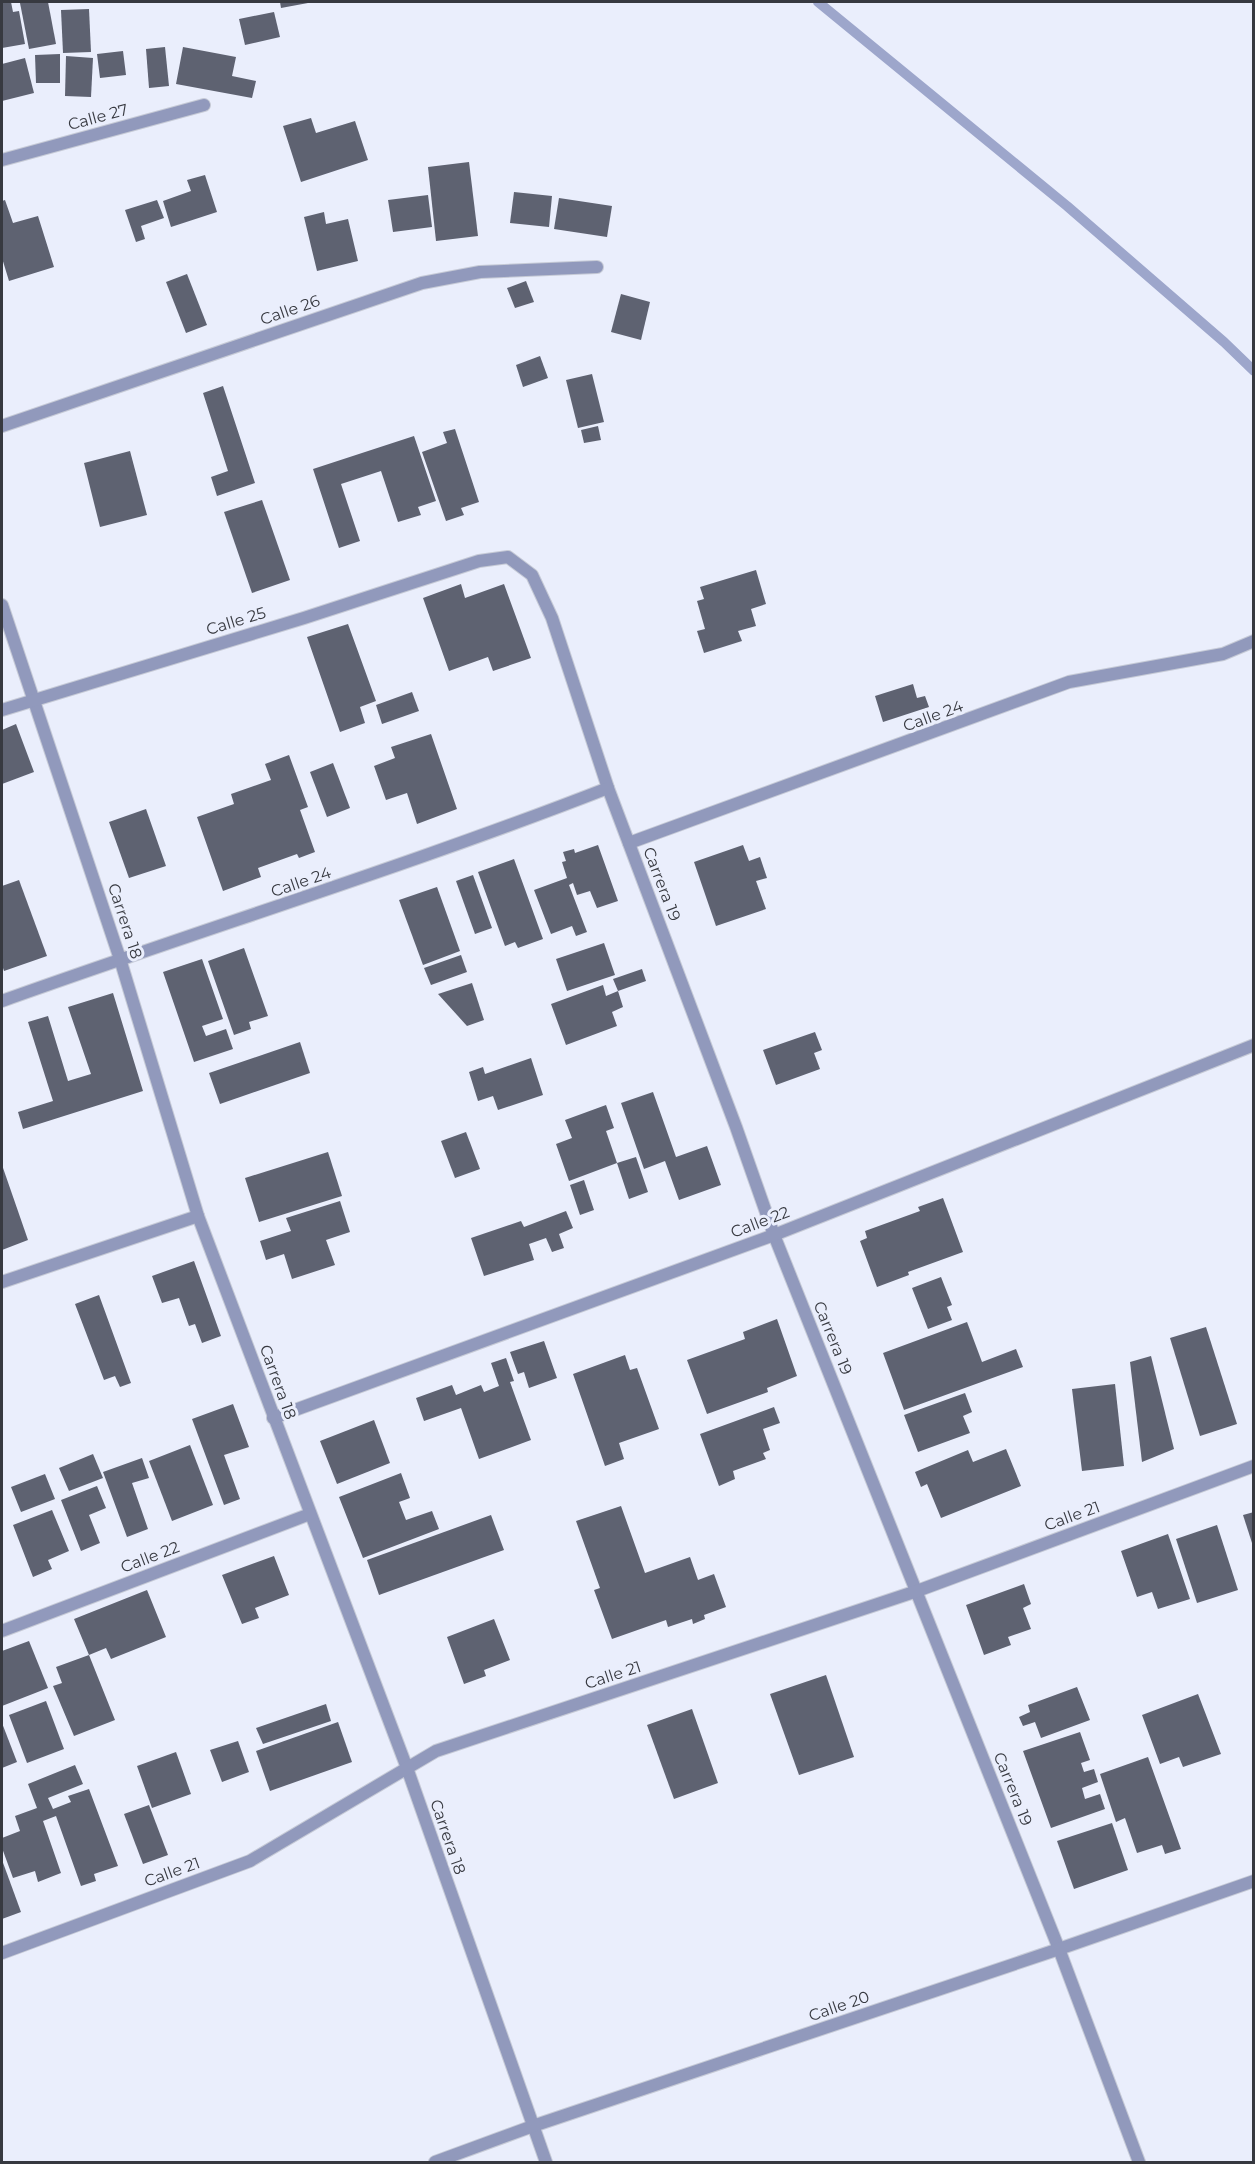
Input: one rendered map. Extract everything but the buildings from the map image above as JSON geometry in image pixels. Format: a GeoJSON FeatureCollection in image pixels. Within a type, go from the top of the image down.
{"type":"FeatureCollection","features":[{"type":"Feature","properties":{"kind":"street","name":"Calle 27"},"geometry":{"type":"LineString","coordinates":[[2,160],[204,105]]}},
{"type":"Feature","properties":{"kind":"street","name":"Calle 26"},"geometry":{"type":"LineString","coordinates":[[2,426],[422,282],[480,272],[597,267]]}},
{"type":"Feature","properties":{"kind":"street","name":"Carrera 19"},"geometry":{"type":"LineString","coordinates":[[479,561],[508,557],[532,575],[552,618],[608,788],[736,1127],[774,1235],[1059,1949],[1139,2163]]}},
{"type":"Feature","properties":{"kind":"street","name":"Calle 25"},"geometry":{"type":"LineString","coordinates":[[2,710],[304,618],[479,561]]}},
{"type":"Feature","properties":{"kind":"street","name":"Carrera 18"},"geometry":{"type":"LineString","coordinates":[[2,605],[120,959],[198,1216],[406,1768],[546,2163]]}},
{"type":"Feature","properties":{"kind":"street","name":"Calle 24"},"geometry":{"type":"LineString","coordinates":[[629,843],[1069,682],[1223,654],[1254,641]]}},
{"type":"Feature","properties":{"kind":"street","name":"Calle 24"},"geometry":{"type":"LineString","coordinates":[[2,1001],[120,959],[310,897],[608,788]]}},
{"type":"Feature","properties":{"kind":"street","name":"Calle 22"},"geometry":{"type":"LineString","coordinates":[[273,1418],[774,1235],[1254,1044]]}},
{"type":"Feature","properties":{"kind":"street"},"geometry":{"type":"LineString","coordinates":[[2,1282],[198,1216]]}},
{"type":"Feature","properties":{"kind":"street","name":"Calle 21"},"geometry":{"type":"LineString","coordinates":[[2,1953],[250,1861],[436,1751],[917,1591],[1254,1466]]}},
{"type":"Feature","properties":{"kind":"street","name":"Calle 22"},"geometry":{"type":"LineString","coordinates":[[2,1631],[310,1514]]}},
{"type":"Feature","properties":{"kind":"street","name":"Calle 20"},"geometry":{"type":"LineString","coordinates":[[435,2163],[533,2126],[1254,1881]]}},
{"type":"Feature","properties":{"kind":"waterway"},"geometry":{"type":"LineString","coordinates":[[818,2],[1067,206],[1224,342],[1254,371]]}}]}
